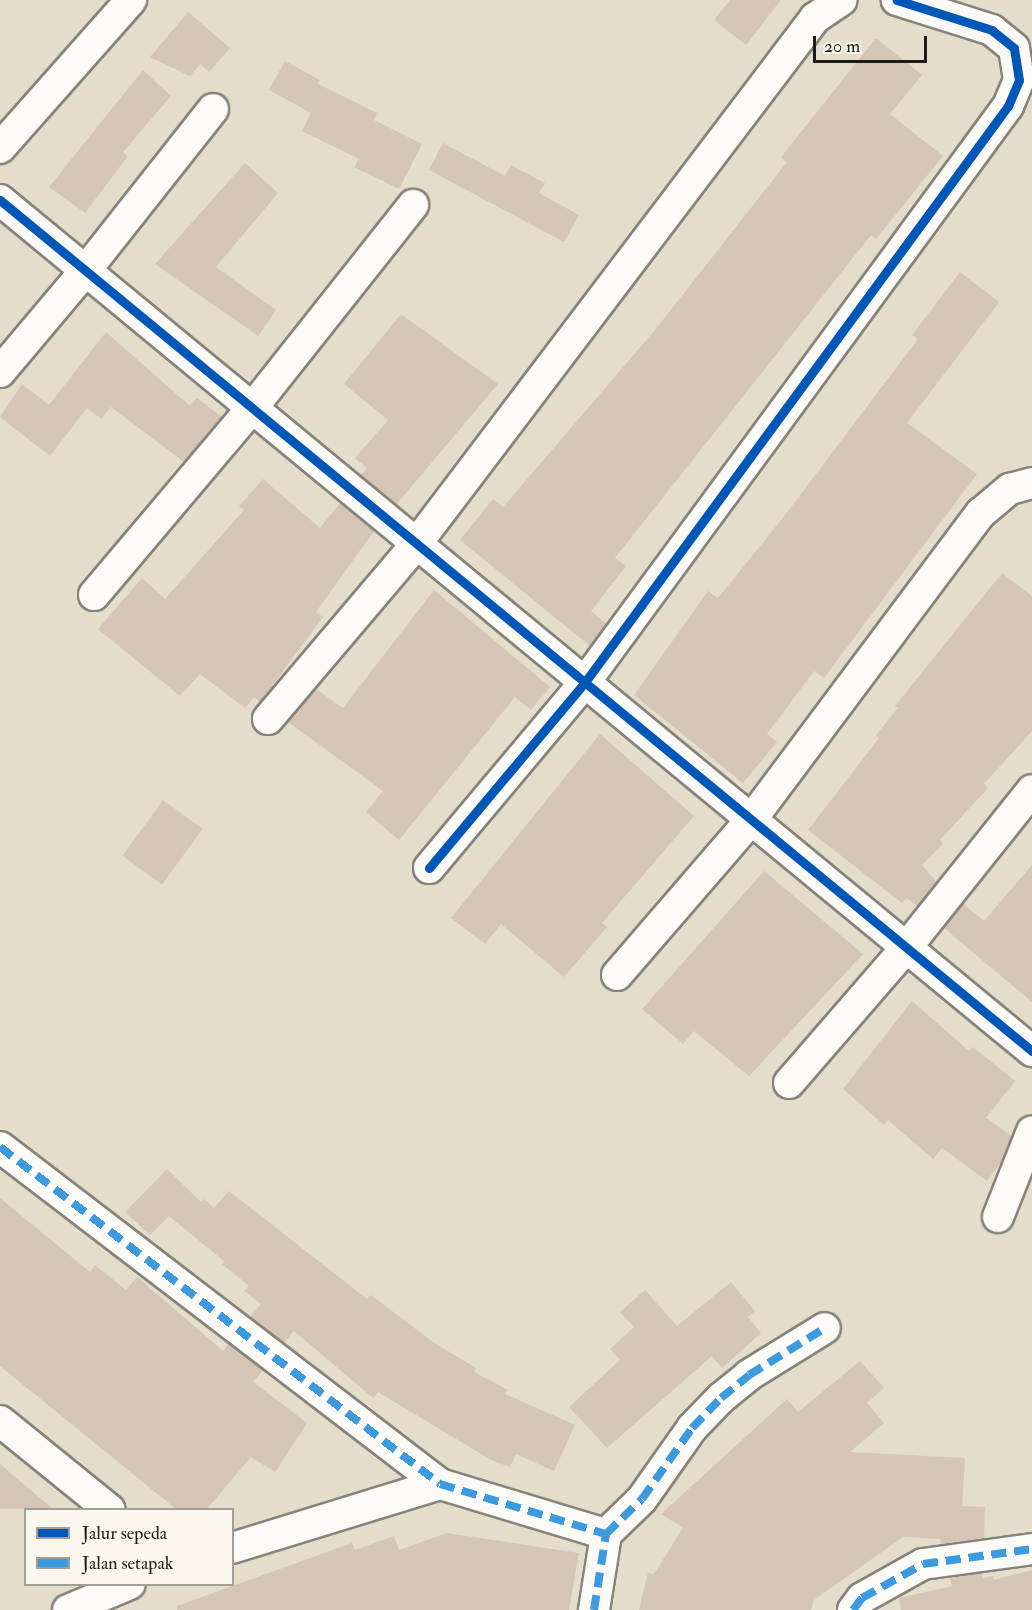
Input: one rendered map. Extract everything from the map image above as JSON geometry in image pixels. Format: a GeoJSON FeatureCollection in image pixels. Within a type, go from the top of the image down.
{"type":"FeatureCollection","features":[{"type":"Feature","properties":{"kind":"street"},"geometry":{"type":"LineString","coordinates":[[0,148],[131,0]]}},
{"type":"Feature","properties":{"kind":"street"},"geometry":{"type":"LineString","coordinates":[[268,719],[417,543],[815,18],[842,0]]}},
{"type":"Feature","properties":{"kind":"street"},"geometry":{"type":"LineString","coordinates":[[429,868],[585,682],[1008,106],[1019,80],[1014,48],[992,30],[897,0]]}},
{"type":"Feature","properties":{"kind":"street"},"geometry":{"type":"LineString","coordinates":[[0,372],[86,270],[213,109]]}},
{"type":"Feature","properties":{"kind":"street"},"geometry":{"type":"LineString","coordinates":[[0,200],[1032,1051]]}},
{"type":"Feature","properties":{"kind":"street"},"geometry":{"type":"LineString","coordinates":[[94,596],[253,407],[413,205]]}},
{"type":"Feature","properties":{"kind":"street"},"geometry":{"type":"LineString","coordinates":[[617,975],[751,820],[981,513],[1010,489],[1032,483]]}},
{"type":"Feature","properties":{"kind":"street"},"geometry":{"type":"LineString","coordinates":[[789,1083],[906,948],[1032,790]]}},
{"type":"Feature","properties":{"kind":"street"},"geometry":{"type":"LineString","coordinates":[[998,1217],[1032,1131]]}},
{"type":"Feature","properties":{"kind":"street"},"geometry":{"type":"LineString","coordinates":[[0,1147],[440,1484],[606,1533]]}},
{"type":"Feature","properties":{"kind":"street"},"geometry":{"type":"LineString","coordinates":[[594,1610],[606,1533],[642,1499],[692,1428],[721,1398],[749,1375],[825,1328]]}},
{"type":"Feature","properties":{"kind":"street"},"geometry":{"type":"LineString","coordinates":[[0,1421],[109,1508]]}},
{"type":"Feature","properties":{"kind":"street"},"geometry":{"type":"LineString","coordinates":[[234,1547],[440,1484]]}},
{"type":"Feature","properties":{"kind":"street"},"geometry":{"type":"LineString","coordinates":[[853,1610],[862,1599],[923,1564],[1032,1549]]}},
{"type":"Feature","properties":{"kind":"street"},"geometry":{"type":"LineString","coordinates":[[68,1610],[125,1586]]}},
{"type":"Feature","properties":{"kind":"building"},"geometry":{"type":"Polygon","coordinates":[[[730,0],[781,0],[746,45],[714,20],[730,0]]]}},
{"type":"Feature","properties":{"kind":"building"},"geometry":{"type":"Polygon","coordinates":[[[188,12],[230,48],[209,72],[200,64],[190,76],[150,57],[188,12]]]}},
{"type":"Feature","properties":{"kind":"building"},"geometry":{"type":"Polygon","coordinates":[[[876,38],[922,75],[890,114],[943,156],[876,239],[871,235],[615,558],[626,566],[591,611],[607,624],[590,646],[460,540],[493,499],[503,507],[655,330],[787,162],[781,157],[876,38]]]}},
{"type":"Feature","properties":{"kind":"building"},"geometry":{"type":"Polygon","coordinates":[[[285,61],[320,80],[318,84],[377,113],[374,120],[422,144],[399,189],[354,167],[359,159],[302,131],[311,113],[269,90],[285,61]]]}},
{"type":"Feature","properties":{"kind":"building"},"geometry":{"type":"Polygon","coordinates":[[[143,70],[171,96],[123,152],[128,156],[85,213],[49,187],[143,70]]]}},
{"type":"Feature","properties":{"kind":"building"},"geometry":{"type":"Polygon","coordinates":[[[443,143],[505,176],[511,165],[545,183],[539,193],[579,215],[564,242],[429,170],[443,143]]]}},
{"type":"Feature","properties":{"kind":"building"},"geometry":{"type":"Polygon","coordinates":[[[245,163],[278,193],[216,267],[276,310],[258,336],[155,264],[245,163]]]}},
{"type":"Feature","properties":{"kind":"building"},"geometry":{"type":"Polygon","coordinates":[[[960,272],[999,302],[907,423],[977,474],[824,678],[814,671],[767,734],[777,742],[743,783],[634,695],[708,591],[718,598],[782,519],[918,339],[912,335],[960,272]]]}},
{"type":"Feature","properties":{"kind":"building"},"geometry":{"type":"Polygon","coordinates":[[[401,314],[498,384],[396,505],[361,475],[367,468],[355,458],[388,420],[344,384],[401,314]]]}},
{"type":"Feature","properties":{"kind":"building"},"geometry":{"type":"Polygon","coordinates":[[[106,332],[190,406],[197,398],[222,417],[184,462],[111,407],[101,419],[87,408],[50,456],[0,417],[22,384],[49,405],[106,332]]]}},
{"type":"Feature","properties":{"kind":"building"},"geometry":{"type":"Polygon","coordinates":[[[263,479],[320,528],[340,503],[374,531],[316,612],[323,617],[260,702],[254,697],[245,708],[200,674],[180,696],[98,629],[142,578],[165,599],[244,510],[239,506],[263,479]]]}},
{"type":"Feature","properties":{"kind":"building"},"geometry":{"type":"Polygon","coordinates":[[[1002,573],[1032,596],[1032,731],[984,784],[988,788],[940,840],[943,844],[922,865],[937,882],[917,906],[907,898],[902,903],[808,830],[879,738],[876,735],[898,708],[895,706],[1002,573]]]}},
{"type":"Feature","properties":{"kind":"building"},"geometry":{"type":"Polygon","coordinates":[[[434,590],[550,687],[531,710],[515,697],[399,840],[366,812],[383,791],[288,722],[316,689],[343,708],[434,590]]]}},
{"type":"Feature","properties":{"kind":"building"},"geometry":{"type":"Polygon","coordinates":[[[600,734],[694,816],[602,923],[607,927],[564,977],[501,924],[485,944],[451,918],[600,734]]]}},
{"type":"Feature","properties":{"kind":"building"},"geometry":{"type":"Polygon","coordinates":[[[163,800],[203,829],[162,885],[122,856],[163,800]]]}},
{"type":"Feature","properties":{"kind":"building"},"geometry":{"type":"Polygon","coordinates":[[[1032,865],[1032,1002],[944,928],[963,904],[984,921],[1032,865]]]}},
{"type":"Feature","properties":{"kind":"building"},"geometry":{"type":"Polygon","coordinates":[[[764,871],[863,954],[749,1076],[694,1031],[683,1044],[642,1009],[764,871]]]}},
{"type":"Feature","properties":{"kind":"building"},"geometry":{"type":"Polygon","coordinates":[[[912,1001],[969,1051],[973,1047],[1015,1081],[986,1118],[1012,1136],[1002,1161],[987,1181],[942,1148],[933,1159],[888,1120],[884,1125],[843,1089],[912,1001]]]}},
{"type":"Feature","properties":{"kind":"building"},"geometry":{"type":"Polygon","coordinates":[[[167,1169],[201,1202],[204,1199],[214,1208],[229,1191],[367,1299],[371,1295],[433,1342],[476,1368],[474,1372],[508,1390],[505,1394],[575,1425],[554,1471],[516,1454],[510,1467],[493,1461],[378,1392],[373,1398],[294,1331],[284,1343],[250,1317],[261,1304],[244,1291],[249,1286],[222,1264],[225,1262],[169,1216],[150,1235],[125,1212],[167,1169]]]}},
{"type":"Feature","properties":{"kind":"building"},"geometry":{"type":"Polygon","coordinates":[[[0,1198],[90,1272],[95,1265],[126,1290],[137,1277],[223,1351],[229,1344],[263,1370],[253,1382],[307,1423],[275,1472],[251,1457],[208,1508],[175,1508],[0,1366],[0,1198]]]}},
{"type":"Feature","properties":{"kind":"building"},"geometry":{"type":"Polygon","coordinates":[[[731,1282],[755,1311],[748,1317],[761,1333],[722,1368],[712,1356],[607,1448],[569,1407],[620,1360],[610,1349],[634,1327],[620,1312],[645,1290],[677,1326],[731,1282]]]}},
{"type":"Feature","properties":{"kind":"building"},"geometry":{"type":"Polygon","coordinates":[[[860,1361],[884,1388],[867,1403],[884,1423],[850,1452],[965,1458],[962,1506],[985,1507],[984,1538],[941,1544],[940,1539],[903,1537],[814,1600],[811,1610],[639,1610],[648,1573],[654,1574],[683,1528],[661,1514],[787,1399],[798,1412],[860,1361]]]}},
{"type":"Feature","properties":{"kind":"building"},"geometry":{"type":"Polygon","coordinates":[[[0,1464],[52,1508],[24,1508],[0,1509],[0,1464]]]}},
{"type":"Feature","properties":{"kind":"building"},"geometry":{"type":"Polygon","coordinates":[[[447,1533],[579,1553],[569,1610],[177,1610],[177,1606],[352,1543],[355,1550],[394,1536],[399,1550],[447,1533]]]}},
{"type":"Feature","properties":{"kind":"building"},"geometry":{"type":"Polygon","coordinates":[[[1032,1570],[1032,1610],[901,1610],[899,1598],[952,1586],[950,1578],[982,1573],[982,1579],[993,1576],[994,1580],[1032,1570]]]}},
{"type":"Feature","properties":{"kind":"marked path"},"geometry":{"type":"LineString","coordinates":[[0,1147],[440,1484],[606,1534],[642,1499],[692,1428],[721,1398],[749,1375],[825,1328]]}},
{"type":"Feature","properties":{"kind":"marked path"},"geometry":{"type":"LineString","coordinates":[[594,1610],[606,1534]]}},
{"type":"Feature","properties":{"kind":"marked path"},"geometry":{"type":"LineString","coordinates":[[853,1610],[862,1598],[923,1564],[1032,1549]]}},
{"type":"Feature","properties":{"kind":"cycle path"},"geometry":{"type":"LineString","coordinates":[[429,868],[585,682],[1008,106],[1019,80],[1014,48],[992,30],[897,0]]}},
{"type":"Feature","properties":{"kind":"cycle path"},"geometry":{"type":"LineString","coordinates":[[0,200],[1032,1051]]}}]}
